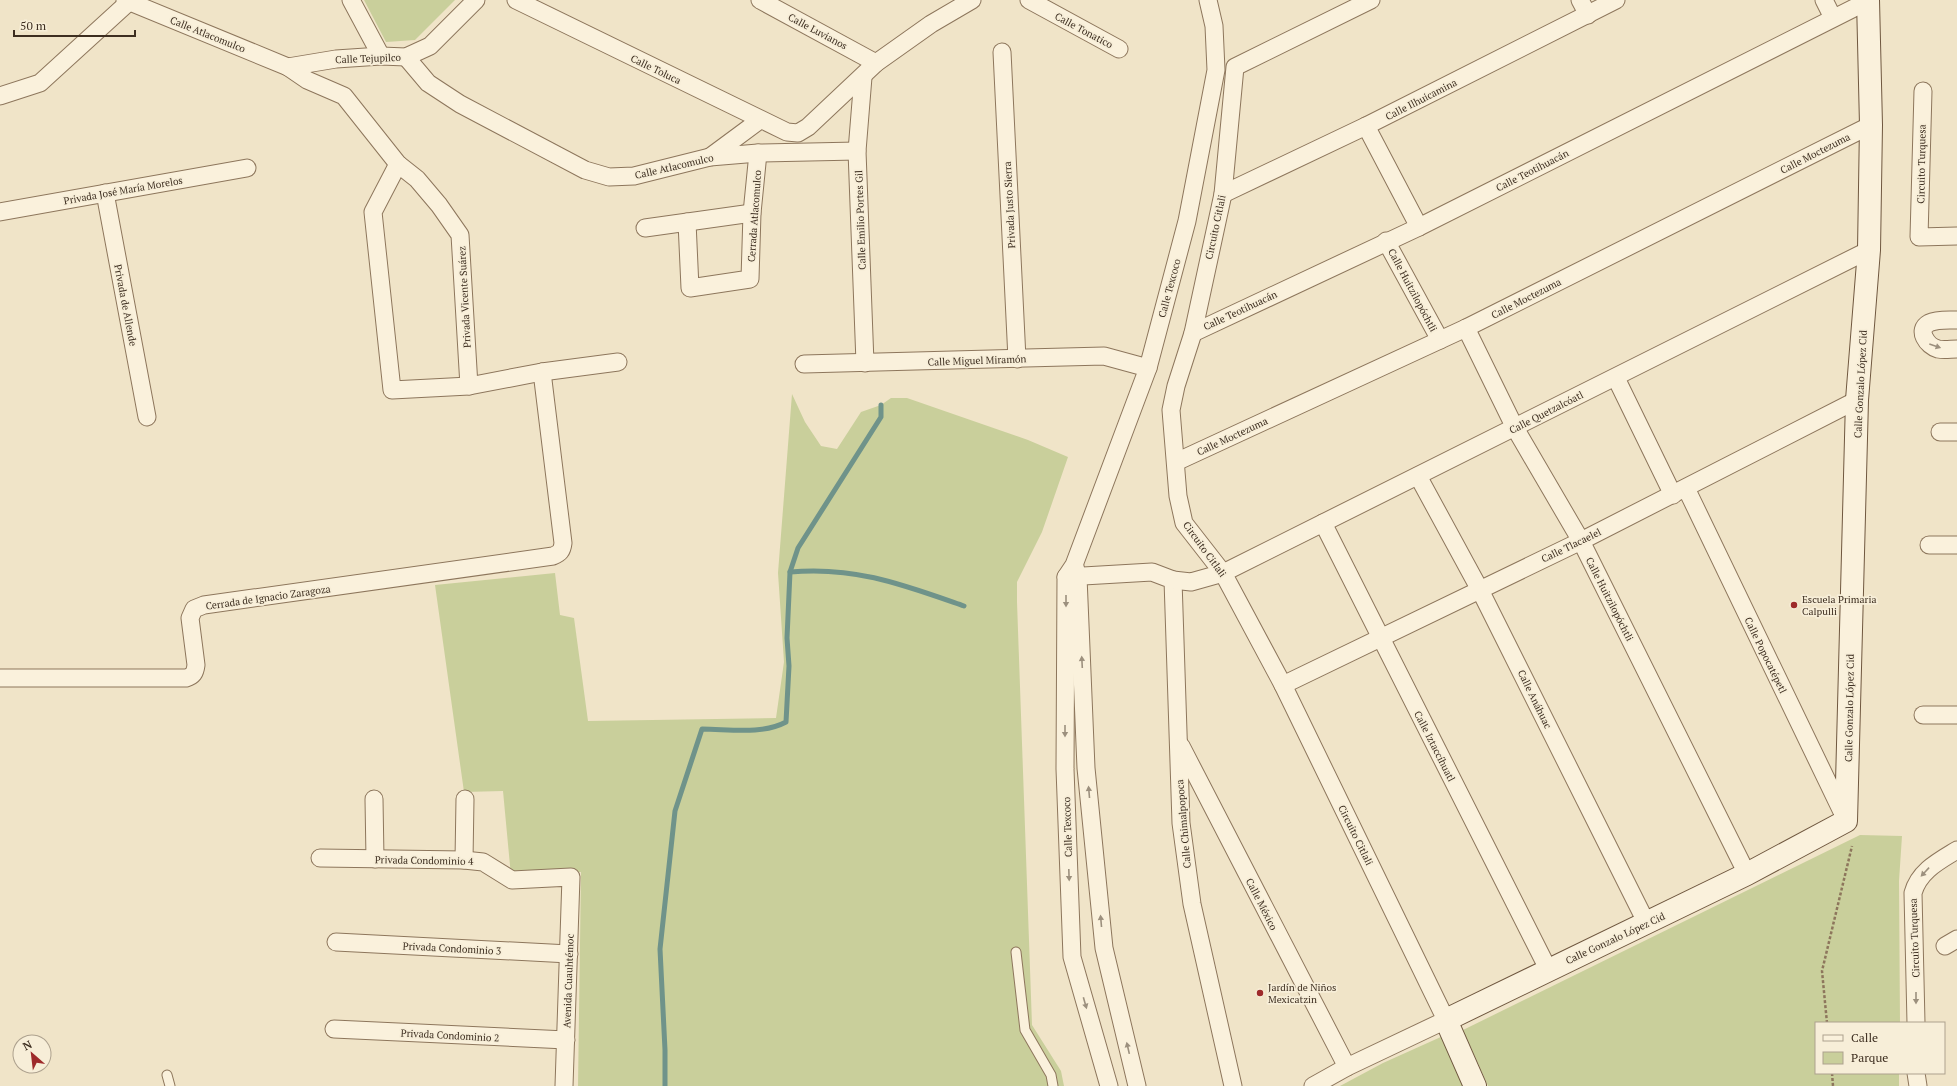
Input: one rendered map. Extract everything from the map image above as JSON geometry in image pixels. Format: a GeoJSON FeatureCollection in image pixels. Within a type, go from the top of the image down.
{"type":"FeatureCollection","features":[{"type":"Feature","properties":{"kind":"street"},"geometry":{"type":"LineString","coordinates":[[351,0],[381,56]]}},
{"type":"Feature","properties":{"kind":"street","name":"Calle Tejupilco"},"geometry":{"type":"LineString","coordinates":[[288,67],[336,59],[381,56],[406,57],[430,46],[476,0]]}},
{"type":"Feature","properties":{"kind":"street","name":"Calle Toluca"},"geometry":{"type":"LineString","coordinates":[[516,0],[786,132],[798,133],[808,127],[863,77]]}},
{"type":"Feature","properties":{"kind":"street","name":"Calle Luvianos"},"geometry":{"type":"LineString","coordinates":[[760,0],[876,63]]}},
{"type":"Feature","properties":{"kind":"street"},"geometry":{"type":"LineString","coordinates":[[863,77],[876,63],[931,24],[972,0]]}},
{"type":"Feature","properties":{"kind":"street","name":"Calle Tonatico"},"geometry":{"type":"LineString","coordinates":[[1029,0],[1119,49]]}},
{"type":"Feature","properties":{"kind":"street","name":"Calle Texcoco"},"geometry":{"type":"LineString","coordinates":[[1109,1086],[1072,957],[1065,769],[1073,573],[1148,368],[1187,221],[1216,70],[1214,26],[1208,0]]}},
{"type":"Feature","properties":{"kind":"street","name":"Circuito Citlali"},"geometry":{"type":"LineString","coordinates":[[1371,0],[1346,6],[1235,67],[1223,194],[1193,333],[1176,386],[1171,410],[1178,496],[1184,523],[1223,573],[1283,685],[1446,1020],[1475,1086]]}},
{"type":"Feature","properties":{"kind":"street","name":"Calle Ilhuicamina"},"geometry":{"type":"LineString","coordinates":[[1223,194],[1366,126],[1584,7],[1616,0]]}},
{"type":"Feature","properties":{"kind":"street"},"geometry":{"type":"LineString","coordinates":[[1824,0],[1833,18]]}},
{"type":"Feature","properties":{"kind":"street"},"geometry":{"type":"LineString","coordinates":[[0,96],[40,83],[128,1]]}},
{"type":"Feature","properties":{"kind":"street","name":"Calle Atlacomulco"},"geometry":{"type":"LineString","coordinates":[[128,1],[288,67]]}},
{"type":"Feature","properties":{"kind":"street","name":"Calle Teotihuacán"},"geometry":{"type":"LineString","coordinates":[[1193,333],[1386,241],[1419,227],[1868,1]]}},
{"type":"Feature","properties":{"kind":"street","name":"Calle Gonzalo López Cid"},"geometry":{"type":"LineString","coordinates":[[1313,1086],[1346,1067],[1446,1020],[1548,969],[1647,924],[1747,874],[1846,821],[1857,400],[1869,250],[1871,125],[1868,1]]}},
{"type":"Feature","properties":{"kind":"street","name":"Privada Justo Sierra"},"geometry":{"type":"LineString","coordinates":[[1002,52],[1017,359]]}},
{"type":"Feature","properties":{"kind":"street","name":"Calle Atlacomulco"},"geometry":{"type":"LineString","coordinates":[[406,57],[428,83],[460,104],[584,170],[609,177],[634,176],[710,157],[758,153],[858,151]]}},
{"type":"Feature","properties":{"kind":"street","name":"Privada Vicente Suárez"},"geometry":{"type":"LineString","coordinates":[[288,67],[307,80],[344,96],[398,164],[417,179],[439,205],[460,235],[469,386]]}},
{"type":"Feature","properties":{"kind":"street","name":"Calle Emilio Portes Gil"},"geometry":{"type":"LineString","coordinates":[[863,77],[858,151],[865,363]]}},
{"type":"Feature","properties":{"kind":"street","name":"Circuito Turquesa"},"geometry":{"type":"LineString","coordinates":[[1923,91],[1919,237],[1957,236]]}},
{"type":"Feature","properties":{"kind":"street"},"geometry":{"type":"LineString","coordinates":[[710,157],[760,120]]}},
{"type":"Feature","properties":{"kind":"street","name":"Calle Moctezuma"},"geometry":{"type":"LineString","coordinates":[[1176,462],[1466,328],[1871,125]]}},
{"type":"Feature","properties":{"kind":"street"},"geometry":{"type":"LineString","coordinates":[[1366,126],[1419,227]]}},
{"type":"Feature","properties":{"kind":"street","name":"Cerrada Atlacomulco"},"geometry":{"type":"LineString","coordinates":[[687,222],[690,288],[750,279],[752,213],[758,153]]}},
{"type":"Feature","properties":{"kind":"street"},"geometry":{"type":"LineString","coordinates":[[398,164],[373,212],[392,390],[469,386],[542,372],[618,362]]}},
{"type":"Feature","properties":{"kind":"street","name":"Privada José María Morelos"},"geometry":{"type":"LineString","coordinates":[[0,212],[246,168]]}},
{"type":"Feature","properties":{"kind":"street","name":"Privada de Allende"},"geometry":{"type":"LineString","coordinates":[[105,193],[147,417]]}},
{"type":"Feature","properties":{"kind":"street"},"geometry":{"type":"LineString","coordinates":[[645,228],[752,213]]}},
{"type":"Feature","properties":{"kind":"street","name":"Calle Huitzilopóchtli"},"geometry":{"type":"LineString","coordinates":[[1386,241],[1440,340]]}},
{"type":"Feature","properties":{"kind":"street","name":"Calle Quetzalcóatl"},"geometry":{"type":"LineString","coordinates":[[1173,580],[1191,582],[1223,573],[1616,378],[1869,250]]}},
{"type":"Feature","properties":{"kind":"street"},"geometry":{"type":"LineString","coordinates":[[1957,320],[1935,321],[1927,324],[1924,331],[1924,338],[1929,345],[1937,348],[1957,349]]}},
{"type":"Feature","properties":{"kind":"street","name":"Calle Huitzilopóchtli"},"geometry":{"type":"LineString","coordinates":[[1466,328],[1515,428],[1581,541],[1747,874]]}},
{"type":"Feature","properties":{"kind":"street","name":"Calle Miguel Miramón"},"geometry":{"type":"LineString","coordinates":[[804,364],[1104,356],[1148,368]]}},
{"type":"Feature","properties":{"kind":"street","name":"Cerrada de Ignacio Zaragoza"},"geometry":{"type":"LineString","coordinates":[[0,678],[186,678],[196,672],[190,618],[194,609],[204,605],[553,556],[562,549],[563,544],[542,372]]}},
{"type":"Feature","properties":{"kind":"street","name":"Calle Popocatépetl"},"geometry":{"type":"LineString","coordinates":[[1616,378],[1680,491],[1846,821]]}},
{"type":"Feature","properties":{"kind":"street","name":"Calle Tlacaelel"},"geometry":{"type":"LineString","coordinates":[[1283,685],[1381,639],[1581,541],[1857,400]]}},
{"type":"Feature","properties":{"kind":"street"},"geometry":{"type":"LineString","coordinates":[[1940,432],[1957,432]]}},
{"type":"Feature","properties":{"kind":"street","name":"Calle Anáhuac"},"geometry":{"type":"LineString","coordinates":[[1418,476],[1480,590],[1647,924]]}},
{"type":"Feature","properties":{"kind":"street","name":"Calle Iztaccíhuatl"},"geometry":{"type":"LineString","coordinates":[[1323,523],[1548,969]]}},
{"type":"Feature","properties":{"kind":"street"},"geometry":{"type":"LineString","coordinates":[[1929,545],[1957,545]]}},
{"type":"Feature","properties":{"kind":"street"},"geometry":{"type":"LineString","coordinates":[[1073,573],[1152,572],[1173,580]]}},
{"type":"Feature","properties":{"kind":"street","name":"Calle Texcoco"},"geometry":{"type":"LineString","coordinates":[[1073,573],[1086,768],[1104,948],[1137,1086]]}},
{"type":"Feature","properties":{"kind":"street","name":"Calle Chimalpopoca"},"geometry":{"type":"LineString","coordinates":[[1173,580],[1181,823],[1192,904],[1234,1086]]}},
{"type":"Feature","properties":{"kind":"street"},"geometry":{"type":"LineString","coordinates":[[1923,715],[1957,715]]}},
{"type":"Feature","properties":{"kind":"street","name":"Calle México"},"geometry":{"type":"LineString","coordinates":[[1178,741],[1346,1067]]}},
{"type":"Feature","properties":{"kind":"street"},"geometry":{"type":"LineString","coordinates":[[374,799],[375,859]]}},
{"type":"Feature","properties":{"kind":"street"},"geometry":{"type":"LineString","coordinates":[[464,860],[465,799]]}},
{"type":"Feature","properties":{"kind":"street","name":"Circuito Turquesa"},"geometry":{"type":"LineString","coordinates":[[1916,1022],[1913,893],[1916,883],[1931,866],[1957,850]]}},
{"type":"Feature","properties":{"kind":"street","name":"Privada Condominio 4"},"geometry":{"type":"LineString","coordinates":[[320,858],[464,860],[483,862],[512,880],[570,877]]}},
{"type":"Feature","properties":{"kind":"street","name":"Avenida Cuauhtémoc"},"geometry":{"type":"LineString","coordinates":[[564,1086],[569,954],[570,877]]}},
{"type":"Feature","properties":{"kind":"street","name":"Privada Condominio 3"},"geometry":{"type":"LineString","coordinates":[[336,942],[569,954]]}},
{"type":"Feature","properties":{"kind":"street","name":"Privada Condominio 2"},"geometry":{"type":"LineString","coordinates":[[334,1029],[566,1040]]}},
{"type":"Feature","properties":{"kind":"street"},"geometry":{"type":"LineString","coordinates":[[1916,1074],[1918,1086]]}},
{"type":"Feature","properties":{"kind":"lane"},"geometry":{"type":"LineString","coordinates":[[1016,952],[1025,1030],[1051,1075],[1054,1086]]}},
{"type":"Feature","properties":{"kind":"lane"},"geometry":{"type":"LineString","coordinates":[[167,1075],[170,1086]]}},
{"type":"Feature","properties":{"kind":"path"},"geometry":{"type":"LineString","coordinates":[[1827,1022],[1822,971],[1852,846]]}},
{"type":"Feature","properties":{"kind":"path"},"geometry":{"type":"LineString","coordinates":[[1832,1074],[1833,1086]]}},
{"type":"Feature","properties":{"kind":"green space"},"geometry":{"type":"Polygon","coordinates":[[[364,0],[455,0],[415,40],[386,42],[364,0]]]}},
{"type":"Feature","properties":{"kind":"green space"},"geometry":{"type":"Polygon","coordinates":[[[792,394],[805,422],[821,446],[837,449],[861,412],[881,405],[891,398],[907,398],[1028,440],[1068,457],[1042,532],[1017,582],[1032,1025],[1061,1071],[1064,1086],[578,1086],[581,872],[511,876],[503,791],[464,792],[435,585],[555,573],[560,615],[574,618],[588,721],[776,718],[784,662],[778,573],[792,394]]]}},
{"type":"Feature","properties":{"kind":"green space"},"geometry":{"type":"Polygon","coordinates":[[[1860,835],[1902,836],[1899,881],[1900,1022],[1815,1022],[1815,1074],[1899,1074],[1899,1086],[1488,1086],[1463,1030],[1860,835]]]}},
{"type":"Feature","properties":{"kind":"green space"},"geometry":{"type":"Polygon","coordinates":[[[1443,1036],[1465,1086],[1340,1086],[1383,1063],[1443,1036]]]}},
{"type":"Feature","properties":{"kind":"waterway"},"geometry":{"type":"LineString","coordinates":[[665,1086],[665,1050],[660,949],[675,811],[702,729],[756,730],[766,729],[786,722],[789,666],[787,638],[790,572],[798,548],[881,417],[881,405]]}},
{"type":"Feature","properties":{"kind":"waterway"},"geometry":{"type":"LineString","coordinates":[[790,572],[836,572],[879,579],[900,584],[964,606]]}},
{"type":"Feature","properties":{"kind":"place","name":"Escuela Primaria Calpulli"},"geometry":{"type":"Point","coordinates":[1794,605]}},
{"type":"Feature","properties":{"kind":"place","name":"Jardín de Niños Mexicatzin"},"geometry":{"type":"Point","coordinates":[1260,993]}}]}
